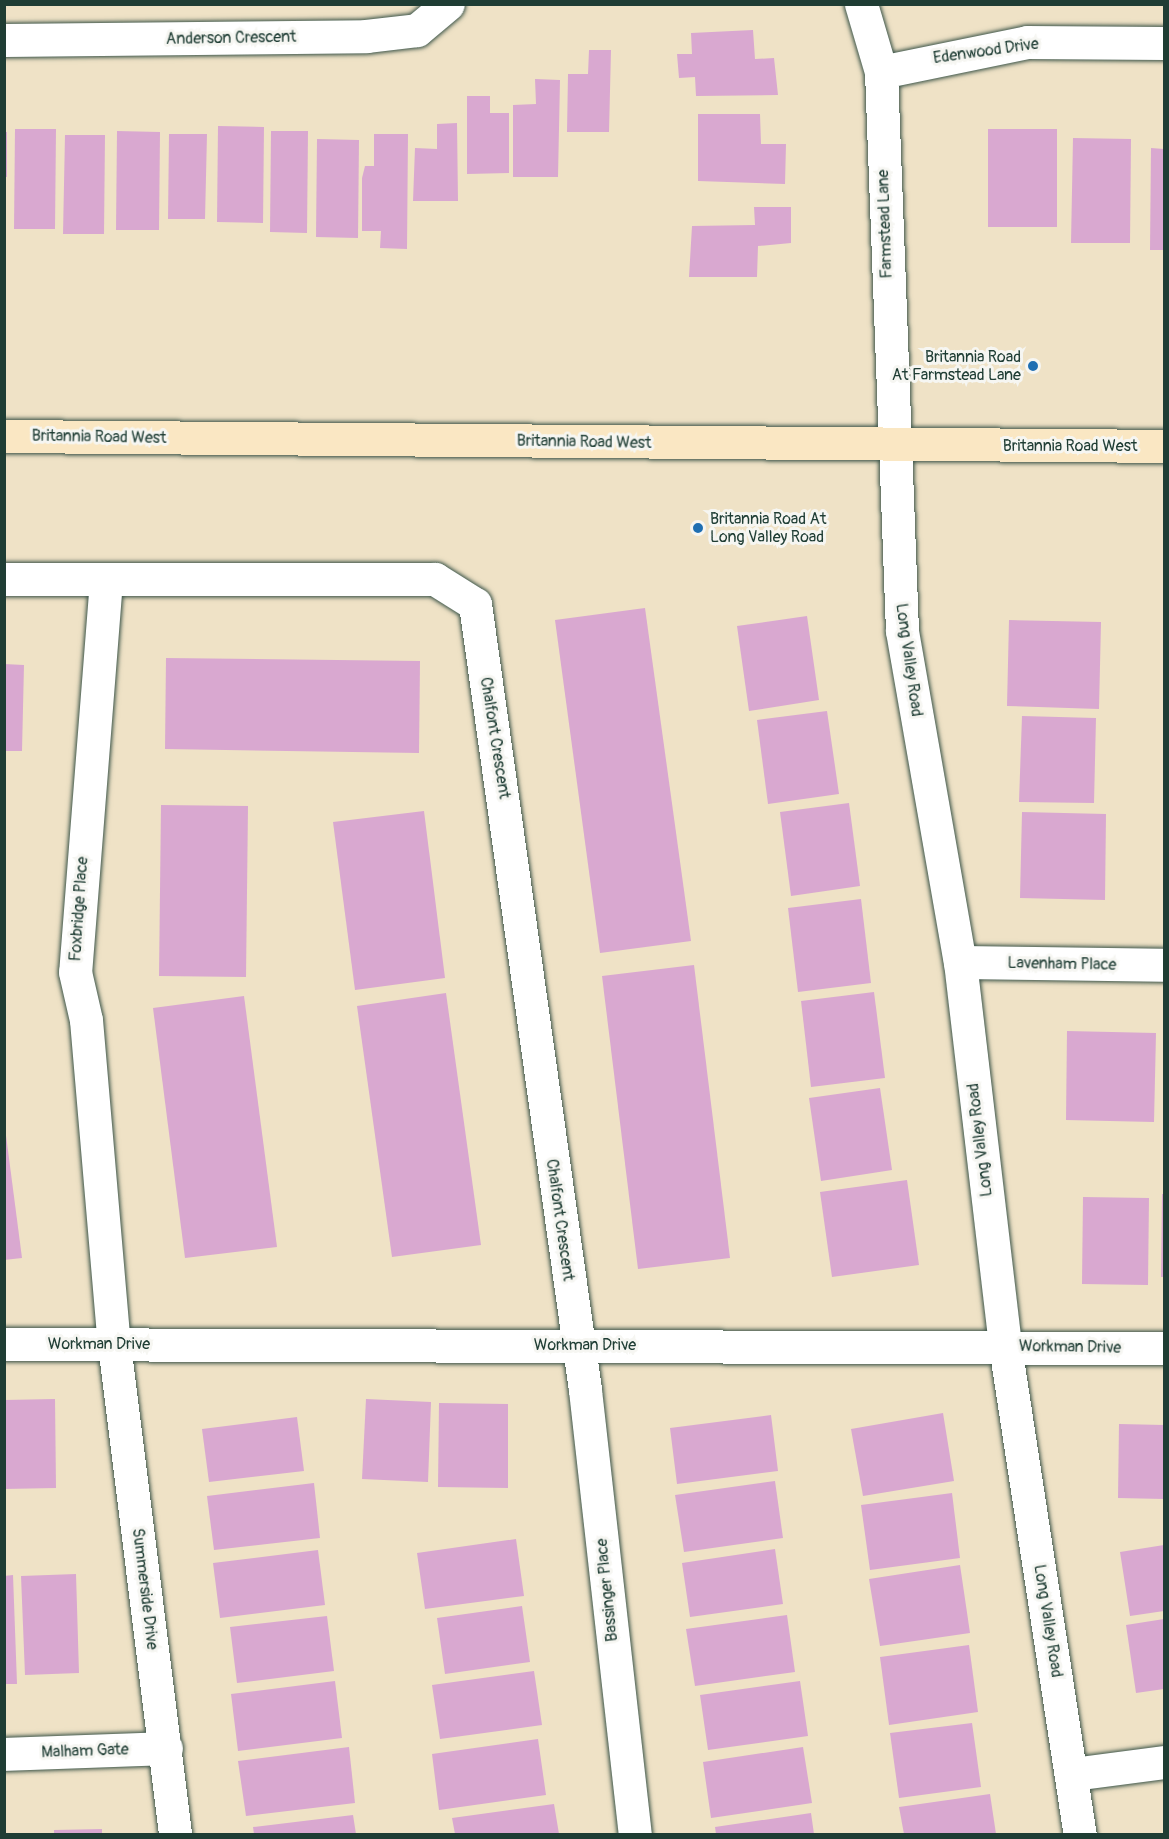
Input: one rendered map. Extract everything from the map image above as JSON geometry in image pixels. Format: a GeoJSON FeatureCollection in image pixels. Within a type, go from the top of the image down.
{"type":"FeatureCollection","features":[{"type":"Feature","properties":{"kind":"main road","name":"Britannia Road West"},"geometry":{"type":"LineString","coordinates":[[4,436],[1164,446]]}},
{"type":"Feature","properties":{"kind":"street","name":"Anderson Crescent"},"geometry":{"type":"LineString","coordinates":[[4,40],[366,36],[417,30],[448,4]]}},
{"type":"Feature","properties":{"kind":"street","name":"Farmstead Lane"},"geometry":{"type":"LineString","coordinates":[[861,4],[881,72],[892,445]]}},
{"type":"Feature","properties":{"kind":"street","name":"Edenwood Drive"},"geometry":{"type":"LineString","coordinates":[[881,72],[1027,42],[1164,43]]}},
{"type":"Feature","properties":{"kind":"street","name":"Long Valley Road"},"geometry":{"type":"LineString","coordinates":[[892,445],[902,631],[960,962],[1005,1346],[1073,1774],[1080,1834]]}},
{"type":"Feature","properties":{"kind":"street","name":"Chalfont Crescent"},"geometry":{"type":"LineString","coordinates":[[4,579],[435,579],[475,604],[577,1345]]}},
{"type":"Feature","properties":{"kind":"street","name":"Foxbridge Place"},"geometry":{"type":"LineString","coordinates":[[106,580],[75,972],[86,1020],[114,1344]]}},
{"type":"Feature","properties":{"kind":"street","name":"Lavenham Place"},"geometry":{"type":"LineString","coordinates":[[960,962],[1164,965]]}},
{"type":"Feature","properties":{"kind":"street","name":"Workman Drive"},"geometry":{"type":"LineString","coordinates":[[4,1344],[1164,1348]]}},
{"type":"Feature","properties":{"kind":"street","name":"Summerside Drive"},"geometry":{"type":"LineString","coordinates":[[114,1344],[176,1834]]}},
{"type":"Feature","properties":{"kind":"street","name":"Bassinger Place"},"geometry":{"type":"LineString","coordinates":[[577,1345],[635,1834]]}},
{"type":"Feature","properties":{"kind":"street","name":"Malham Gate"},"geometry":{"type":"LineString","coordinates":[[4,1754],[166,1748]]}},
{"type":"Feature","properties":{"kind":"street"},"geometry":{"type":"LineString","coordinates":[[1073,1774],[1164,1762]]}},
{"type":"Feature","properties":{"kind":"building"},"geometry":{"type":"Polygon","coordinates":[[[753,30],[755,59],[774,58],[778,95],[696,96],[695,77],[679,78],[677,54],[692,54],[691,33],[753,30]]]}},
{"type":"Feature","properties":{"kind":"building"},"geometry":{"type":"Polygon","coordinates":[[[589,50],[611,50],[609,132],[567,132],[568,74],[588,74],[589,50]]]}},
{"type":"Feature","properties":{"kind":"building"},"geometry":{"type":"Polygon","coordinates":[[[535,79],[560,80],[558,177],[513,177],[513,105],[536,104],[535,79]]]}},
{"type":"Feature","properties":{"kind":"building"},"geometry":{"type":"Polygon","coordinates":[[[467,96],[490,96],[490,113],[509,113],[509,173],[467,174],[467,96]]]}},
{"type":"Feature","properties":{"kind":"building"},"geometry":{"type":"Polygon","coordinates":[[[698,114],[760,114],[761,144],[786,144],[785,184],[698,181],[698,114]]]}},
{"type":"Feature","properties":{"kind":"building"},"geometry":{"type":"Polygon","coordinates":[[[457,123],[458,201],[413,201],[415,148],[437,149],[437,124],[457,123]]]}},
{"type":"Feature","properties":{"kind":"building"},"geometry":{"type":"Polygon","coordinates":[[[218,126],[264,127],[263,223],[217,222],[218,126]]]}},
{"type":"Feature","properties":{"kind":"building"},"geometry":{"type":"Polygon","coordinates":[[[15,129],[56,129],[55,229],[14,229],[15,129]]]}},
{"type":"Feature","properties":{"kind":"building"},"geometry":{"type":"Polygon","coordinates":[[[988,129],[1057,129],[1057,227],[988,227],[988,129]]]}},
{"type":"Feature","properties":{"kind":"building"},"geometry":{"type":"Polygon","coordinates":[[[117,131],[160,132],[159,230],[116,230],[117,131]]]}},
{"type":"Feature","properties":{"kind":"building"},"geometry":{"type":"Polygon","coordinates":[[[271,131],[308,131],[307,233],[270,232],[271,131]]]}},
{"type":"Feature","properties":{"kind":"building"},"geometry":{"type":"Polygon","coordinates":[[[5,132],[7,132],[7,177],[5,177],[5,132]]]}},
{"type":"Feature","properties":{"kind":"building"},"geometry":{"type":"Polygon","coordinates":[[[169,134],[207,134],[205,219],[168,219],[169,134]]]}},
{"type":"Feature","properties":{"kind":"building"},"geometry":{"type":"Polygon","coordinates":[[[374,134],[408,134],[407,249],[380,248],[381,231],[362,231],[362,178],[365,166],[374,166],[374,134]]]}},
{"type":"Feature","properties":{"kind":"building"},"geometry":{"type":"Polygon","coordinates":[[[65,135],[105,135],[104,234],[63,234],[65,135]]]}},
{"type":"Feature","properties":{"kind":"building"},"geometry":{"type":"Polygon","coordinates":[[[1073,138],[1131,139],[1130,243],[1071,243],[1073,138]]]}},
{"type":"Feature","properties":{"kind":"building"},"geometry":{"type":"Polygon","coordinates":[[[317,139],[359,140],[358,238],[316,237],[317,139]]]}},
{"type":"Feature","properties":{"kind":"building"},"geometry":{"type":"Polygon","coordinates":[[[1151,148],[1164,149],[1164,250],[1150,250],[1151,148]]]}},
{"type":"Feature","properties":{"kind":"building"},"geometry":{"type":"Polygon","coordinates":[[[754,207],[791,207],[791,243],[758,246],[757,277],[689,277],[692,226],[755,225],[754,207]]]}},
{"type":"Feature","properties":{"kind":"building"},"geometry":{"type":"Polygon","coordinates":[[[645,608],[691,941],[600,953],[555,620],[645,608]]]}},
{"type":"Feature","properties":{"kind":"building"},"geometry":{"type":"Polygon","coordinates":[[[807,616],[819,700],[749,711],[737,626],[807,616]]]}},
{"type":"Feature","properties":{"kind":"building"},"geometry":{"type":"Polygon","coordinates":[[[1009,620],[1101,622],[1099,709],[1007,706],[1009,620]]]}},
{"type":"Feature","properties":{"kind":"building"},"geometry":{"type":"Polygon","coordinates":[[[166,658],[420,661],[419,753],[165,749],[166,658]]]}},
{"type":"Feature","properties":{"kind":"building"},"geometry":{"type":"Polygon","coordinates":[[[4,664],[24,665],[22,751],[4,751],[4,664]]]}},
{"type":"Feature","properties":{"kind":"building"},"geometry":{"type":"Polygon","coordinates":[[[827,711],[839,794],[768,804],[757,720],[827,711]]]}},
{"type":"Feature","properties":{"kind":"building"},"geometry":{"type":"Polygon","coordinates":[[[1022,716],[1096,718],[1094,803],[1019,802],[1022,716]]]}},
{"type":"Feature","properties":{"kind":"building"},"geometry":{"type":"Polygon","coordinates":[[[849,803],[860,886],[791,896],[780,812],[849,803]]]}},
{"type":"Feature","properties":{"kind":"building"},"geometry":{"type":"Polygon","coordinates":[[[161,805],[248,806],[246,977],[159,976],[161,805]]]}},
{"type":"Feature","properties":{"kind":"building"},"geometry":{"type":"Polygon","coordinates":[[[424,811],[445,978],[355,990],[333,822],[424,811]]]}},
{"type":"Feature","properties":{"kind":"building"},"geometry":{"type":"Polygon","coordinates":[[[1022,812],[1106,814],[1105,900],[1020,898],[1022,812]]]}},
{"type":"Feature","properties":{"kind":"building"},"geometry":{"type":"Polygon","coordinates":[[[861,899],[871,983],[798,992],[788,908],[861,899]]]}},
{"type":"Feature","properties":{"kind":"building"},"geometry":{"type":"Polygon","coordinates":[[[694,965],[730,1258],[638,1269],[602,976],[694,965]]]}},
{"type":"Feature","properties":{"kind":"building"},"geometry":{"type":"Polygon","coordinates":[[[874,992],[885,1078],[811,1087],[801,1001],[874,992]]]}},
{"type":"Feature","properties":{"kind":"building"},"geometry":{"type":"Polygon","coordinates":[[[446,993],[481,1245],[392,1257],[357,1006],[446,993]]]}},
{"type":"Feature","properties":{"kind":"building"},"geometry":{"type":"Polygon","coordinates":[[[244,996],[277,1247],[185,1258],[153,1008],[244,996]]]}},
{"type":"Feature","properties":{"kind":"building"},"geometry":{"type":"Polygon","coordinates":[[[1067,1031],[1156,1033],[1154,1122],[1066,1120],[1067,1031]]]}},
{"type":"Feature","properties":{"kind":"building"},"geometry":{"type":"Polygon","coordinates":[[[880,1088],[892,1170],[821,1181],[809,1098],[880,1088]]]}},
{"type":"Feature","properties":{"kind":"building"},"geometry":{"type":"Polygon","coordinates":[[[4,1120],[22,1258],[4,1260],[4,1120]]]}},
{"type":"Feature","properties":{"kind":"building"},"geometry":{"type":"Polygon","coordinates":[[[907,1180],[919,1265],[832,1277],[820,1192],[907,1180]]]}},
{"type":"Feature","properties":{"kind":"building"},"geometry":{"type":"Polygon","coordinates":[[[1162,1194],[1164,1194],[1164,1277],[1161,1277],[1162,1194]]]}},
{"type":"Feature","properties":{"kind":"building"},"geometry":{"type":"Polygon","coordinates":[[[1083,1197],[1149,1198],[1148,1285],[1082,1284],[1083,1197]]]}},
{"type":"Feature","properties":{"kind":"building"},"geometry":{"type":"Polygon","coordinates":[[[55,1399],[56,1488],[4,1489],[4,1400],[55,1399]]]}},
{"type":"Feature","properties":{"kind":"building"},"geometry":{"type":"Polygon","coordinates":[[[366,1399],[431,1402],[428,1482],[362,1479],[366,1399]]]}},
{"type":"Feature","properties":{"kind":"building"},"geometry":{"type":"Polygon","coordinates":[[[439,1403],[508,1404],[508,1488],[438,1487],[439,1403]]]}},
{"type":"Feature","properties":{"kind":"building"},"geometry":{"type":"Polygon","coordinates":[[[943,1413],[954,1481],[863,1496],[851,1429],[943,1413]]]}},
{"type":"Feature","properties":{"kind":"building"},"geometry":{"type":"Polygon","coordinates":[[[771,1415],[778,1471],[677,1484],[670,1428],[771,1415]]]}},
{"type":"Feature","properties":{"kind":"building"},"geometry":{"type":"Polygon","coordinates":[[[297,1417],[304,1471],[209,1482],[202,1429],[297,1417]]]}},
{"type":"Feature","properties":{"kind":"building"},"geometry":{"type":"Polygon","coordinates":[[[1119,1424],[1164,1425],[1164,1499],[1118,1498],[1119,1424]]]}},
{"type":"Feature","properties":{"kind":"building"},"geometry":{"type":"Polygon","coordinates":[[[775,1481],[783,1538],[684,1552],[675,1495],[775,1481]]]}},
{"type":"Feature","properties":{"kind":"building"},"geometry":{"type":"Polygon","coordinates":[[[314,1483],[320,1538],[214,1550],[207,1496],[314,1483]]]}},
{"type":"Feature","properties":{"kind":"building"},"geometry":{"type":"Polygon","coordinates":[[[952,1493],[960,1558],[870,1570],[861,1505],[952,1493]]]}},
{"type":"Feature","properties":{"kind":"building"},"geometry":{"type":"Polygon","coordinates":[[[516,1539],[524,1596],[425,1609],[417,1553],[516,1539]]]}},
{"type":"Feature","properties":{"kind":"building"},"geometry":{"type":"Polygon","coordinates":[[[1164,1545],[1164,1611],[1130,1616],[1120,1552],[1164,1545]]]}},
{"type":"Feature","properties":{"kind":"building"},"geometry":{"type":"Polygon","coordinates":[[[775,1549],[783,1604],[690,1617],[682,1563],[775,1549]]]}},
{"type":"Feature","properties":{"kind":"building"},"geometry":{"type":"Polygon","coordinates":[[[318,1550],[325,1605],[220,1618],[213,1563],[318,1550]]]}},
{"type":"Feature","properties":{"kind":"building"},"geometry":{"type":"Polygon","coordinates":[[[960,1565],[970,1633],[880,1646],[869,1579],[960,1565]]]}},
{"type":"Feature","properties":{"kind":"building"},"geometry":{"type":"Polygon","coordinates":[[[76,1574],[79,1673],[25,1675],[21,1576],[76,1574]]]}},
{"type":"Feature","properties":{"kind":"building"},"geometry":{"type":"Polygon","coordinates":[[[13,1575],[17,1684],[4,1684],[4,1576],[13,1575]]]}},
{"type":"Feature","properties":{"kind":"building"},"geometry":{"type":"Polygon","coordinates":[[[522,1606],[530,1662],[445,1674],[437,1618],[522,1606]]]}},
{"type":"Feature","properties":{"kind":"building"},"geometry":{"type":"Polygon","coordinates":[[[787,1615],[795,1672],[695,1686],[686,1629],[787,1615]]]}},
{"type":"Feature","properties":{"kind":"building"},"geometry":{"type":"Polygon","coordinates":[[[327,1616],[334,1671],[237,1683],[230,1627],[327,1616]]]}},
{"type":"Feature","properties":{"kind":"building"},"geometry":{"type":"Polygon","coordinates":[[[1164,1619],[1164,1689],[1136,1693],[1126,1625],[1164,1619]]]}},
{"type":"Feature","properties":{"kind":"building"},"geometry":{"type":"Polygon","coordinates":[[[969,1645],[978,1712],[889,1725],[880,1657],[969,1645]]]}},
{"type":"Feature","properties":{"kind":"building"},"geometry":{"type":"Polygon","coordinates":[[[534,1671],[542,1725],[440,1739],[432,1685],[534,1671]]]}},
{"type":"Feature","properties":{"kind":"building"},"geometry":{"type":"Polygon","coordinates":[[[335,1681],[342,1738],[238,1751],[231,1694],[335,1681]]]}},
{"type":"Feature","properties":{"kind":"building"},"geometry":{"type":"Polygon","coordinates":[[[800,1681],[808,1736],[708,1750],[700,1695],[800,1681]]]}},
{"type":"Feature","properties":{"kind":"building"},"geometry":{"type":"Polygon","coordinates":[[[972,1723],[981,1787],[899,1798],[890,1733],[972,1723]]]}},
{"type":"Feature","properties":{"kind":"building"},"geometry":{"type":"Polygon","coordinates":[[[538,1739],[546,1795],[439,1810],[432,1754],[538,1739]]]}},
{"type":"Feature","properties":{"kind":"building"},"geometry":{"type":"Polygon","coordinates":[[[349,1747],[355,1803],[246,1816],[238,1761],[349,1747]]]}},
{"type":"Feature","properties":{"kind":"building"},"geometry":{"type":"Polygon","coordinates":[[[803,1747],[812,1803],[711,1818],[703,1762],[803,1747]]]}},
{"type":"Feature","properties":{"kind":"building"},"geometry":{"type":"Polygon","coordinates":[[[990,1794],[996,1834],[904,1834],[899,1807],[990,1794]]]}},
{"type":"Feature","properties":{"kind":"building"},"geometry":{"type":"Polygon","coordinates":[[[554,1804],[559,1834],[455,1834],[452,1818],[554,1804]]]}},
{"type":"Feature","properties":{"kind":"building"},"geometry":{"type":"Polygon","coordinates":[[[811,1813],[814,1834],[716,1834],[715,1827],[811,1813]]]}},
{"type":"Feature","properties":{"kind":"building"},"geometry":{"type":"Polygon","coordinates":[[[353,1815],[356,1834],[254,1834],[253,1827],[353,1815]]]}},
{"type":"Feature","properties":{"kind":"building"},"geometry":{"type":"Polygon","coordinates":[[[102,1829],[102,1834],[54,1834],[54,1830],[102,1829]]]}},
{"type":"Feature","properties":{"kind":"place","name":"Britannia Road At Farmstead Lane"},"geometry":{"type":"Point","coordinates":[1033,366]}},
{"type":"Feature","properties":{"kind":"place","name":"Britannia Road At Long Valley Road"},"geometry":{"type":"Point","coordinates":[698,528]}}]}
